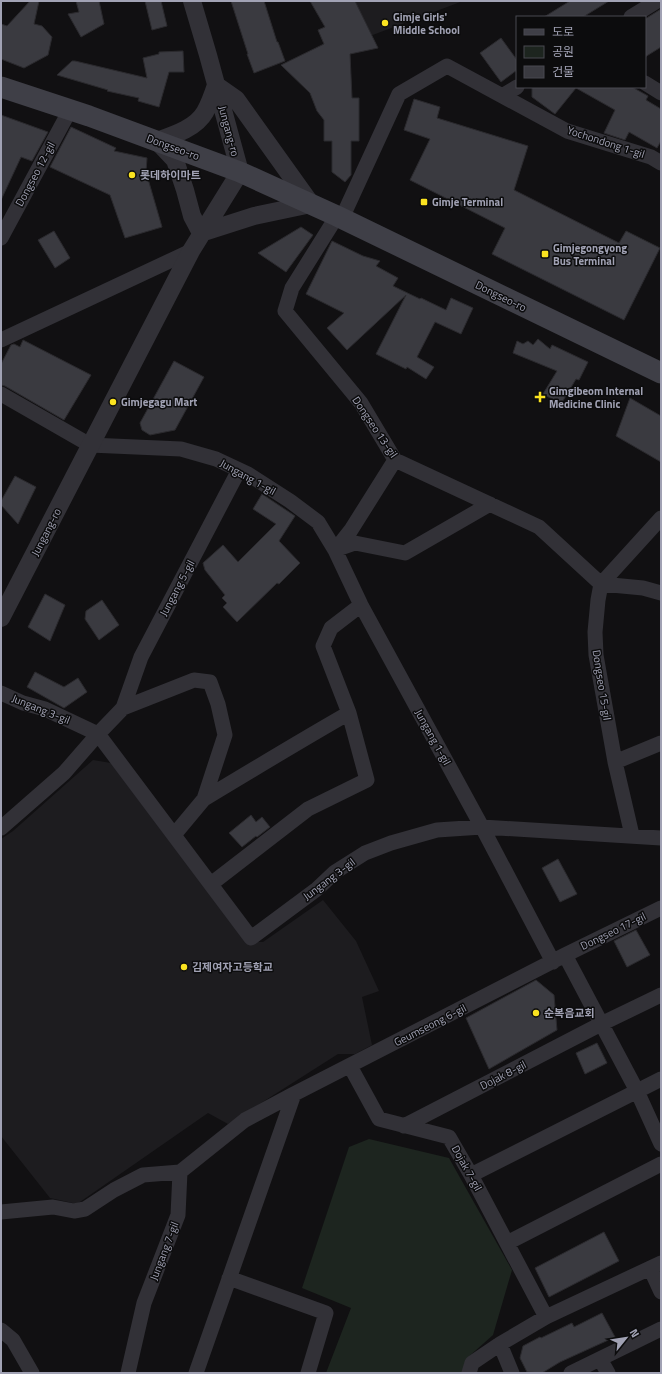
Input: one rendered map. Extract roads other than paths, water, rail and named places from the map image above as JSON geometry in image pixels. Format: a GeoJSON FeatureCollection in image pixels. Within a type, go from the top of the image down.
{"type":"FeatureCollection","features":[{"type":"Feature","properties":{"kind":"main road","name":"Dongseo-ro"},"geometry":{"type":"LineString","coordinates":[[1,87],[89,116],[240,172],[340,217],[661,373]]}},
{"type":"Feature","properties":{"kind":"street","name":"Jungang-ro"},"geometry":{"type":"LineString","coordinates":[[1,618],[191,251],[240,172],[192,1]]}},
{"type":"Feature","properties":{"kind":"street"},"geometry":{"type":"LineString","coordinates":[[633,16],[658,1]]}},
{"type":"Feature","properties":{"kind":"street"},"geometry":{"type":"LineString","coordinates":[[340,217],[399,94],[447,66],[502,96],[516,88]]}},
{"type":"Feature","properties":{"kind":"street"},"geometry":{"type":"LineString","coordinates":[[646,84],[661,93]]}},
{"type":"Feature","properties":{"kind":"street"},"geometry":{"type":"LineString","coordinates":[[216,85],[236,99],[311,204],[254,216],[201,234],[192,216],[175,160],[158,141],[179,133],[194,124],[205,113],[216,85]]}},
{"type":"Feature","properties":{"kind":"street","name":"Yochondong 1-gil"},"geometry":{"type":"LineString","coordinates":[[502,96],[568,131],[651,157],[661,163]]}},
{"type":"Feature","properties":{"kind":"street","name":"Dongseo 12-gil"},"geometry":{"type":"LineString","coordinates":[[1,238],[70,110]]}},
{"type":"Feature","properties":{"kind":"street","name":"Dongseo 13-gil"},"geometry":{"type":"LineString","coordinates":[[340,217],[292,288],[285,311],[361,403],[396,460],[539,527],[600,584]]}},
{"type":"Feature","properties":{"kind":"street"},"geometry":{"type":"LineString","coordinates":[[1,340],[191,251]]}},
{"type":"Feature","properties":{"kind":"street"},"geometry":{"type":"LineString","coordinates":[[1,394],[90,445]]}},
{"type":"Feature","properties":{"kind":"street","name":"Jungang 1-gil"},"geometry":{"type":"LineString","coordinates":[[90,445],[181,449],[216,459],[248,474],[290,501],[318,522],[335,550],[361,605],[482,827],[559,958]]}},
{"type":"Feature","properties":{"kind":"street"},"geometry":{"type":"LineString","coordinates":[[335,550],[351,530],[396,460]]}},
{"type":"Feature","properties":{"kind":"street","name":"Jungang 5-gil"},"geometry":{"type":"LineString","coordinates":[[1,828],[64,773],[123,708],[142,657],[239,470]]}},
{"type":"Feature","properties":{"kind":"street"},"geometry":{"type":"LineString","coordinates":[[335,550],[354,543],[405,554],[490,504]]}},
{"type":"Feature","properties":{"kind":"street"},"geometry":{"type":"LineString","coordinates":[[600,584],[661,518]]}},
{"type":"Feature","properties":{"kind":"street"},"geometry":{"type":"LineString","coordinates":[[600,584],[643,588],[661,593]]}},
{"type":"Feature","properties":{"kind":"street","name":"Dongseo 15-gil"},"geometry":{"type":"LineString","coordinates":[[600,584],[596,616],[596,655],[615,762],[632,835]]}},
{"type":"Feature","properties":{"kind":"street"},"geometry":{"type":"LineString","coordinates":[[211,884],[308,809],[367,780],[349,713],[323,646],[331,628],[361,605]]}},
{"type":"Feature","properties":{"kind":"street","name":"Jungang 5-gil"},"geometry":{"type":"LineString","coordinates":[[123,708],[194,680],[210,682],[218,704],[225,735],[204,799]]}},
{"type":"Feature","properties":{"kind":"street","name":"Jungang 3-gil"},"geometry":{"type":"LineString","coordinates":[[1,693],[24,703],[45,709],[98,734],[251,938],[317,889],[335,872],[365,853],[391,843],[437,830],[482,827]]}},
{"type":"Feature","properties":{"kind":"street"},"geometry":{"type":"LineString","coordinates":[[174,835],[204,799],[270,760],[295,743],[349,713]]}},
{"type":"Feature","properties":{"kind":"street"},"geometry":{"type":"LineString","coordinates":[[615,762],[661,743]]}},
{"type":"Feature","properties":{"kind":"street"},"geometry":{"type":"LineString","coordinates":[[482,827],[632,835],[661,838]]}},
{"type":"Feature","properties":{"kind":"street","name":"Dongseo 17-gil"},"geometry":{"type":"LineString","coordinates":[[559,958],[661,908]]}},
{"type":"Feature","properties":{"kind":"street"},"geometry":{"type":"LineString","coordinates":[[559,958],[601,1024],[637,1091],[661,1144]]}},
{"type":"Feature","properties":{"kind":"street","name":"Geumseong 6-gil"},"geometry":{"type":"LineString","coordinates":[[180,1172],[245,1120],[559,958]]}},
{"type":"Feature","properties":{"kind":"street","name":"Dojak 8-gil"},"geometry":{"type":"LineString","coordinates":[[404,1126],[601,1024],[661,995]]}},
{"type":"Feature","properties":{"kind":"street","name":"Dojak 7-gil"},"geometry":{"type":"LineString","coordinates":[[350,1066],[379,1119],[449,1137],[471,1175],[546,1317]]}},
{"type":"Feature","properties":{"kind":"street"},"geometry":{"type":"LineString","coordinates":[[471,1175],[661,1079]]}},
{"type":"Feature","properties":{"kind":"street"},"geometry":{"type":"LineString","coordinates":[[196,1373],[294,1094]]}},
{"type":"Feature","properties":{"kind":"street"},"geometry":{"type":"LineString","coordinates":[[507,1243],[661,1164]]}},
{"type":"Feature","properties":{"kind":"street"},"geometry":{"type":"LineString","coordinates":[[1,1212],[53,1207],[74,1211],[85,1209],[114,1190],[143,1175],[180,1172]]}},
{"type":"Feature","properties":{"kind":"street","name":"Jungang 7-gil"},"geometry":{"type":"LineString","coordinates":[[128,1373],[144,1303],[178,1215],[180,1172]]}},
{"type":"Feature","properties":{"kind":"street"},"geometry":{"type":"LineString","coordinates":[[469,1373],[472,1363],[500,1344],[546,1317],[656,1265],[661,1292]]}},
{"type":"Feature","properties":{"kind":"street"},"geometry":{"type":"LineString","coordinates":[[229,1278],[326,1313],[308,1373]]}},
{"type":"Feature","properties":{"kind":"street"},"geometry":{"type":"LineString","coordinates":[[571,1373],[661,1329]]}},
{"type":"Feature","properties":{"kind":"street"},"geometry":{"type":"LineString","coordinates":[[1,1330],[13,1340],[32,1373]]}},
{"type":"Feature","properties":{"kind":"street"},"geometry":{"type":"LineString","coordinates":[[500,1344],[512,1373]]}},
{"type":"Feature","properties":{"kind":"street"},"geometry":{"type":"LineString","coordinates":[[600,1359],[608,1373]]}},
{"type":"Feature","properties":{"kind":"place","name":"Gimje Girls' Middle School"},"geometry":{"type":"Point","coordinates":[385,23]}},
{"type":"Feature","properties":{"kind":"place","name":"롯데하이마트"},"geometry":{"type":"Point","coordinates":[132,175]}},
{"type":"Feature","properties":{"kind":"place","name":"Gimje Terminal"},"geometry":{"type":"Point","coordinates":[424,202]}},
{"type":"Feature","properties":{"kind":"place","name":"Gimjegongyong Bus Terminal"},"geometry":{"type":"Point","coordinates":[545,254]}},
{"type":"Feature","properties":{"kind":"place","name":"Gimgibeom Internal Medicine Clinic"},"geometry":{"type":"Point","coordinates":[540,397]}},
{"type":"Feature","properties":{"kind":"place","name":"Gimjegagu Mart"},"geometry":{"type":"Point","coordinates":[113,402]}},
{"type":"Feature","properties":{"kind":"place","name":"김제여자고등학교"},"geometry":{"type":"Point","coordinates":[184,967]}},
{"type":"Feature","properties":{"kind":"place","name":"순복음교회"},"geometry":{"type":"Point","coordinates":[536,1013]}}]}
